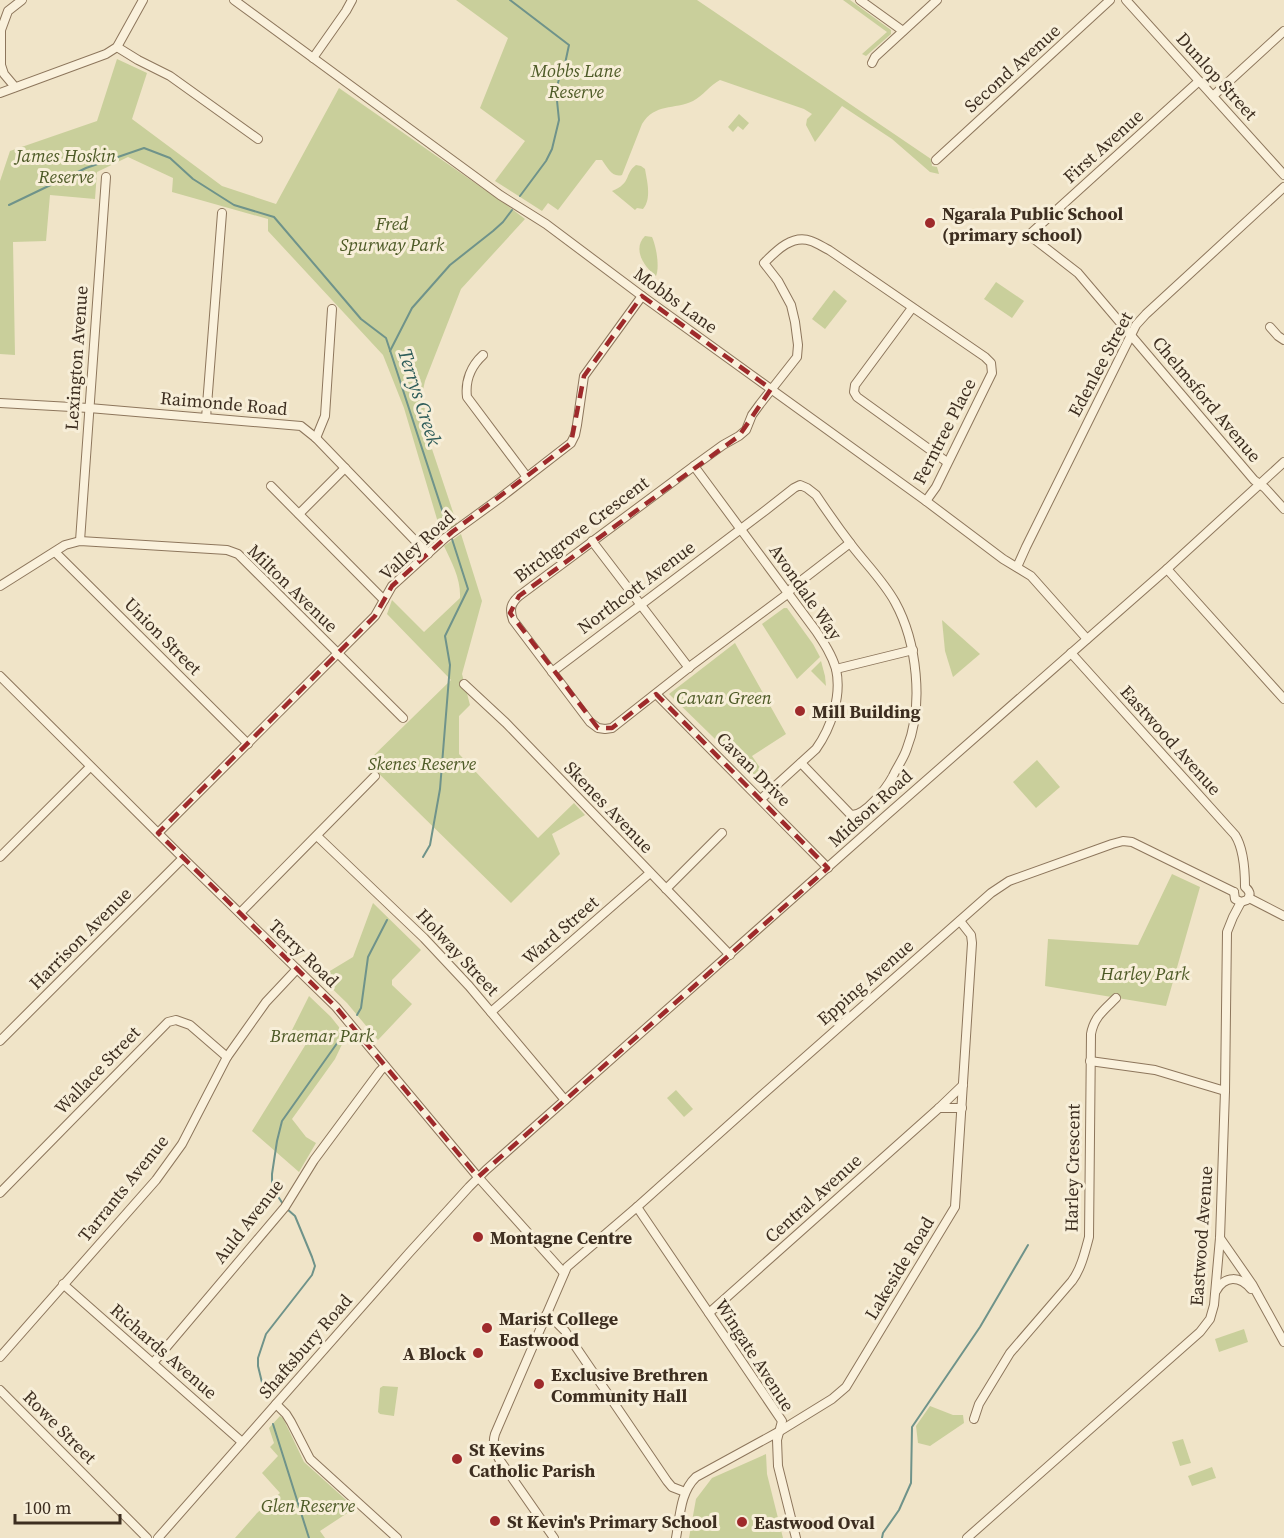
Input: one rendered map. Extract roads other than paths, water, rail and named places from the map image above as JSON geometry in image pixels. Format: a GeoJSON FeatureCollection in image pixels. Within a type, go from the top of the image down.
{"type":"FeatureCollection","features":[{"type":"Feature","properties":{"kind":"street"},"geometry":{"type":"LineString","coordinates":[[15,87],[4,74],[1,65],[1,30],[8,12],[22,0]]}},
{"type":"Feature","properties":{"kind":"street"},"geometry":{"type":"LineString","coordinates":[[0,93],[106,54],[117,46],[144,0]]}},
{"type":"Feature","properties":{"kind":"street","name":"Mobbs Lane"},"geometry":{"type":"LineString","coordinates":[[234,0],[500,195],[546,224],[1003,559],[1030,576],[1087,639]]}},
{"type":"Feature","properties":{"kind":"street"},"geometry":{"type":"LineString","coordinates":[[313,58],[352,0]]}},
{"type":"Feature","properties":{"kind":"street"},"geometry":{"type":"LineString","coordinates":[[860,0],[903,31]]}},
{"type":"Feature","properties":{"kind":"street"},"geometry":{"type":"LineString","coordinates":[[872,63],[875,57],[937,0]]}},
{"type":"Feature","properties":{"kind":"street","name":"Second Avenue"},"geometry":{"type":"LineString","coordinates":[[936,160],[1110,0]]}},
{"type":"Feature","properties":{"kind":"street","name":"Dunlop Street"},"geometry":{"type":"LineString","coordinates":[[1128,1],[1284,175]]}},
{"type":"Feature","properties":{"kind":"street"},"geometry":{"type":"LineString","coordinates":[[1213,96],[1284,31]]}},
{"type":"Feature","properties":{"kind":"street"},"geometry":{"type":"LineString","coordinates":[[117,46],[138,60],[170,76],[258,139]]}},
{"type":"Feature","properties":{"kind":"street","name":"First Avenue"},"geometry":{"type":"LineString","coordinates":[[1029,235],[1199,81]]}},
{"type":"Feature","properties":{"kind":"street","name":"Lexington Avenue"},"geometry":{"type":"LineString","coordinates":[[80,541],[106,177]]}},
{"type":"Feature","properties":{"kind":"street","name":"Edenlee Street"},"geometry":{"type":"LineString","coordinates":[[1017,567],[1135,327],[1146,314],[1284,187]]}},
{"type":"Feature","properties":{"kind":"street"},"geometry":{"type":"LineString","coordinates":[[206,418],[222,213]]}},
{"type":"Feature","properties":{"kind":"street","name":"Chelmsford Avenue"},"geometry":{"type":"LineString","coordinates":[[1029,235],[1078,273],[1254,480],[1284,509]]}},
{"type":"Feature","properties":{"kind":"street","name":"Ferntree Place"},"geometry":{"type":"LineString","coordinates":[[771,389],[797,357],[798,345],[790,305],[778,281],[764,263],[779,248],[792,241],[809,240],[829,250],[991,363],[992,373],[936,486],[926,501]]}},
{"type":"Feature","properties":{"kind":"street","name":"Valley Road"},"geometry":{"type":"LineString","coordinates":[[158,833],[375,616],[392,586],[452,532],[500,498],[571,442],[577,425],[584,376],[642,296]]}},
{"type":"Feature","properties":{"kind":"street"},"geometry":{"type":"LineString","coordinates":[[912,308],[855,385],[854,392],[857,397],[947,462]]}},
{"type":"Feature","properties":{"kind":"street"},"geometry":{"type":"LineString","coordinates":[[316,438],[325,416],[332,309]]}},
{"type":"Feature","properties":{"kind":"street"},"geometry":{"type":"LineString","coordinates":[[1270,327],[1284,340]]}},
{"type":"Feature","properties":{"kind":"street"},"geometry":{"type":"LineString","coordinates":[[483,355],[476,361],[469,377],[466,386],[467,397],[527,477]]}},
{"type":"Feature","properties":{"kind":"street","name":"Birchgrove Crescent"},"geometry":{"type":"LineString","coordinates":[[771,389],[752,415],[746,430],[739,436],[694,466],[519,596],[512,603],[510,613],[513,620],[584,714],[598,728],[612,728],[850,543]]}},
{"type":"Feature","properties":{"kind":"street","name":"Raimonde Road"},"geometry":{"type":"LineString","coordinates":[[0,403],[301,426],[316,438],[428,554]]}},
{"type":"Feature","properties":{"kind":"street","name":"Midson Road"},"geometry":{"type":"LineString","coordinates":[[478,1177],[1167,569],[1284,462]]}},
{"type":"Feature","properties":{"kind":"street","name":"Avondale Way"},"geometry":{"type":"LineString","coordinates":[[694,466],[816,631],[836,669],[836,694],[830,724],[823,740],[761,799]]}},
{"type":"Feature","properties":{"kind":"street"},"geometry":{"type":"LineString","coordinates":[[299,514],[345,468]]}},
{"type":"Feature","properties":{"kind":"street","name":"Northcott Avenue"},"geometry":{"type":"LineString","coordinates":[[552,672],[800,485],[816,495],[850,543]]}},
{"type":"Feature","properties":{"kind":"street"},"geometry":{"type":"LineString","coordinates":[[271,486],[384,600]]}},
{"type":"Feature","properties":{"kind":"street","name":"Milton Avenue"},"geometry":{"type":"LineString","coordinates":[[0,586],[65,545],[80,541],[227,550],[238,555],[403,718]]}},
{"type":"Feature","properties":{"kind":"street"},"geometry":{"type":"LineString","coordinates":[[592,541],[689,668]]}},
{"type":"Feature","properties":{"kind":"street"},"geometry":{"type":"LineString","coordinates":[[801,763],[851,815],[860,813],[878,797],[890,782],[908,748],[914,723],[917,685],[913,650],[905,624],[895,602],[850,543]]}},
{"type":"Feature","properties":{"kind":"street","name":"Union Street"},"geometry":{"type":"LineString","coordinates":[[55,552],[248,744]]}},
{"type":"Feature","properties":{"kind":"street"},"geometry":{"type":"LineString","coordinates":[[1167,569],[1284,699]]}},
{"type":"Feature","properties":{"kind":"street"},"geometry":{"type":"LineString","coordinates":[[836,669],[913,650]]}},
{"type":"Feature","properties":{"kind":"street","name":"Eastwood Avenue"},"geometry":{"type":"LineString","coordinates":[[1071,653],[1235,835],[1241,849],[1245,887]]}},
{"type":"Feature","properties":{"kind":"street","name":"Terry Road"},"geometry":{"type":"LineString","coordinates":[[0,676],[336,1007],[478,1177],[564,1274]]}},
{"type":"Feature","properties":{"kind":"street","name":"Skenes Avenue"},"geometry":{"type":"LineString","coordinates":[[464,684],[506,723],[730,955]]}},
{"type":"Feature","properties":{"kind":"street","name":"Cavan Drive"},"geometry":{"type":"LineString","coordinates":[[656,694],[828,868]]}},
{"type":"Feature","properties":{"kind":"street"},"geometry":{"type":"LineString","coordinates":[[0,857],[90,767]]}},
{"type":"Feature","properties":{"kind":"street"},"geometry":{"type":"LineString","coordinates":[[240,913],[375,776]]}},
{"type":"Feature","properties":{"kind":"street"},"geometry":{"type":"LineString","coordinates":[[666,889],[722,833]]}},
{"type":"Feature","properties":{"kind":"street","name":"Holway Street"},"geometry":{"type":"LineString","coordinates":[[317,836],[424,938],[491,1012],[565,1100]]}},
{"type":"Feature","properties":{"kind":"street","name":"Epping Avenue"},"geometry":{"type":"LineString","coordinates":[[554,1538],[499,1459],[493,1442],[567,1267],[638,1207],[991,893],[1009,881],[1123,841],[1132,842],[1234,892]]}},
{"type":"Feature","properties":{"kind":"street","name":"Harrison Avenue"},"geometry":{"type":"LineString","coordinates":[[0,1041],[183,858]]}},
{"type":"Feature","properties":{"kind":"street","name":"Ward Street"},"geometry":{"type":"LineString","coordinates":[[491,1012],[650,873]]}},
{"type":"Feature","properties":{"kind":"street"},"geometry":{"type":"LineString","coordinates":[[1245,900],[1250,893],[1245,887],[1238,887],[1234,892],[1235,898],[1284,916]]}},
{"type":"Feature","properties":{"kind":"street","name":"Eastwood Avenue"},"geometry":{"type":"LineString","coordinates":[[967,1538],[1200,1332],[1210,1319],[1213,1312],[1220,1238],[1226,1090],[1227,932],[1233,917],[1245,900]]}},
{"type":"Feature","properties":{"kind":"street","name":"Lakeside Road"},"geometry":{"type":"LineString","coordinates":[[685,1492],[689,1483],[696,1477],[780,1431],[840,1394],[955,1207],[972,943],[970,935],[960,921]]}},
{"type":"Feature","properties":{"kind":"street","name":"Tarrants Avenue"},"geometry":{"type":"LineString","coordinates":[[0,1357],[156,1180],[182,1144],[227,1057],[266,1002],[297,969]]}},
{"type":"Feature","properties":{"kind":"street","name":"Harley Crescent"},"geometry":{"type":"LineString","coordinates":[[974,1419],[979,1404],[1010,1353],[1077,1275],[1084,1255],[1089,1237],[1091,1034],[1093,1023],[1116,998]]}},
{"type":"Feature","properties":{"kind":"street","name":"Wallace Street"},"geometry":{"type":"LineString","coordinates":[[0,1193],[168,1023],[176,1020],[190,1025],[227,1057]]}},
{"type":"Feature","properties":{"kind":"street"},"geometry":{"type":"LineString","coordinates":[[1090,1061],[1155,1070],[1226,1090]]}},
{"type":"Feature","properties":{"kind":"street","name":"Auld Avenue"},"geometry":{"type":"LineString","coordinates":[[153,1363],[285,1207],[314,1160],[385,1066]]}},
{"type":"Feature","properties":{"kind":"street","name":"Central Avenue"},"geometry":{"type":"LineString","coordinates":[[709,1313],[963,1085]]}},
{"type":"Feature","properties":{"kind":"street"},"geometry":{"type":"LineString","coordinates":[[939,1108],[962,1108]]}},
{"type":"Feature","properties":{"kind":"street","name":"Shaftsbury Road"},"geometry":{"type":"LineString","coordinates":[[158,1538],[478,1177]]}},
{"type":"Feature","properties":{"kind":"street","name":"Wingate Avenue"},"geometry":{"type":"LineString","coordinates":[[638,1207],[782,1421],[777,1440],[778,1466],[796,1538]]}},
{"type":"Feature","properties":{"kind":"street"},"geometry":{"type":"LineString","coordinates":[[1220,1238],[1262,1300],[1284,1342]]}},
{"type":"Feature","properties":{"kind":"street"},"geometry":{"type":"LineString","coordinates":[[1215,1295],[1220,1284],[1236,1279],[1246,1283],[1262,1300]]}},
{"type":"Feature","properties":{"kind":"street","name":"Richards Avenue"},"geometry":{"type":"LineString","coordinates":[[63,1284],[243,1442]]}},
{"type":"Feature","properties":{"kind":"street"},"geometry":{"type":"LineString","coordinates":[[546,1315],[565,1331],[667,1481],[672,1487],[685,1492],[676,1538]]}},
{"type":"Feature","properties":{"kind":"street","name":"Rowe Street"},"geometry":{"type":"LineString","coordinates":[[0,1390],[147,1538]]}},
{"type":"Feature","properties":{"kind":"street"},"geometry":{"type":"LineString","coordinates":[[276,1404],[291,1422],[310,1459],[398,1538]]}},
{"type":"Feature","properties":{"kind":"waterway"},"geometry":{"type":"LineString","coordinates":[[510,0],[569,45],[563,73],[556,91],[559,120],[552,149],[520,196]]}},
{"type":"Feature","properties":{"kind":"waterway","name":"Terrys Creek"},"geometry":{"type":"LineString","coordinates":[[9,205],[86,168],[144,148],[170,158],[193,179],[234,205],[274,217],[361,319],[386,338],[448,528]]}},
{"type":"Feature","properties":{"kind":"waterway"},"geometry":{"type":"LineString","coordinates":[[390,351],[412,308],[450,265],[493,231],[512,210]]}},
{"type":"Feature","properties":{"kind":"waterway","name":"Terrys Creek"},"geometry":{"type":"LineString","coordinates":[[423,857],[430,845],[440,789],[450,665],[445,636],[468,589],[452,539]]}},
{"type":"Feature","properties":{"kind":"waterway","name":"Terrys Creek"},"geometry":{"type":"LineString","coordinates":[[357,1015],[361,1008],[368,957],[387,920]]}},
{"type":"Feature","properties":{"kind":"waterway","name":"Terrys Creek"},"geometry":{"type":"LineString","coordinates":[[283,1204],[272,1184],[277,1141],[282,1121],[345,1032]]}},
{"type":"Feature","properties":{"kind":"waterway","name":"Terrys Creek"},"geometry":{"type":"LineString","coordinates":[[266,1399],[258,1366],[258,1358],[266,1334],[312,1275],[315,1266],[295,1216],[287,1209]]}},
{"type":"Feature","properties":{"kind":"waterway"},"geometry":{"type":"LineString","coordinates":[[882,1538],[899,1510],[911,1483],[912,1427],[980,1327],[1028,1245]]}},
{"type":"Feature","properties":{"kind":"waterway","name":"Terrys Creek"},"geometry":{"type":"LineString","coordinates":[[273,1424],[309,1538]]}},
{"type":"Feature","properties":{"kind":"place","name":"Ngarala Public School (primary school)"},"geometry":{"type":"Point","coordinates":[930,223]}},
{"type":"Feature","properties":{"kind":"place","name":"Mill Building"},"geometry":{"type":"Point","coordinates":[800,711]}},
{"type":"Feature","properties":{"kind":"place","name":"Montagne Centre"},"geometry":{"type":"Point","coordinates":[478,1237]}},
{"type":"Feature","properties":{"kind":"place","name":"Marist College Eastwood"},"geometry":{"type":"Point","coordinates":[487,1328]}},
{"type":"Feature","properties":{"kind":"place","name":"A Block"},"geometry":{"type":"Point","coordinates":[478,1353]}},
{"type":"Feature","properties":{"kind":"place","name":"Exclusive Brethren Community Hall"},"geometry":{"type":"Point","coordinates":[539,1384]}},
{"type":"Feature","properties":{"kind":"place","name":"St Kevins Catholic Parish"},"geometry":{"type":"Point","coordinates":[457,1459]}},
{"type":"Feature","properties":{"kind":"place","name":"St Kevin's Primary School"},"geometry":{"type":"Point","coordinates":[495,1521]}},
{"type":"Feature","properties":{"kind":"place","name":"Eastwood Oval"},"geometry":{"type":"Point","coordinates":[742,1522]}},
{"type":"Feature","properties":{"kind":"park label","name":"Mobbs Lane Reserve"},"geometry":{"type":"Point","coordinates":[576,80]}},
{"type":"Feature","properties":{"kind":"park label","name":"James Hoskin Reserve"},"geometry":{"type":"Point","coordinates":[66,165]}},
{"type":"Feature","properties":{"kind":"park label","name":"Fred Spurway Park"},"geometry":{"type":"Point","coordinates":[392,233]}},
{"type":"Feature","properties":{"kind":"park label","name":"Cavan Green"},"geometry":{"type":"Point","coordinates":[724,697]}},
{"type":"Feature","properties":{"kind":"park label","name":"Skenes Reserve"},"geometry":{"type":"Point","coordinates":[422,763]}},
{"type":"Feature","properties":{"kind":"park label","name":"Harley Park"},"geometry":{"type":"Point","coordinates":[1145,973]}},
{"type":"Feature","properties":{"kind":"park label","name":"Braemar Park"},"geometry":{"type":"Point","coordinates":[322,1035]}},
{"type":"Feature","properties":{"kind":"park label","name":"Glen Reserve"},"geometry":{"type":"Point","coordinates":[308,1505]}}]}
